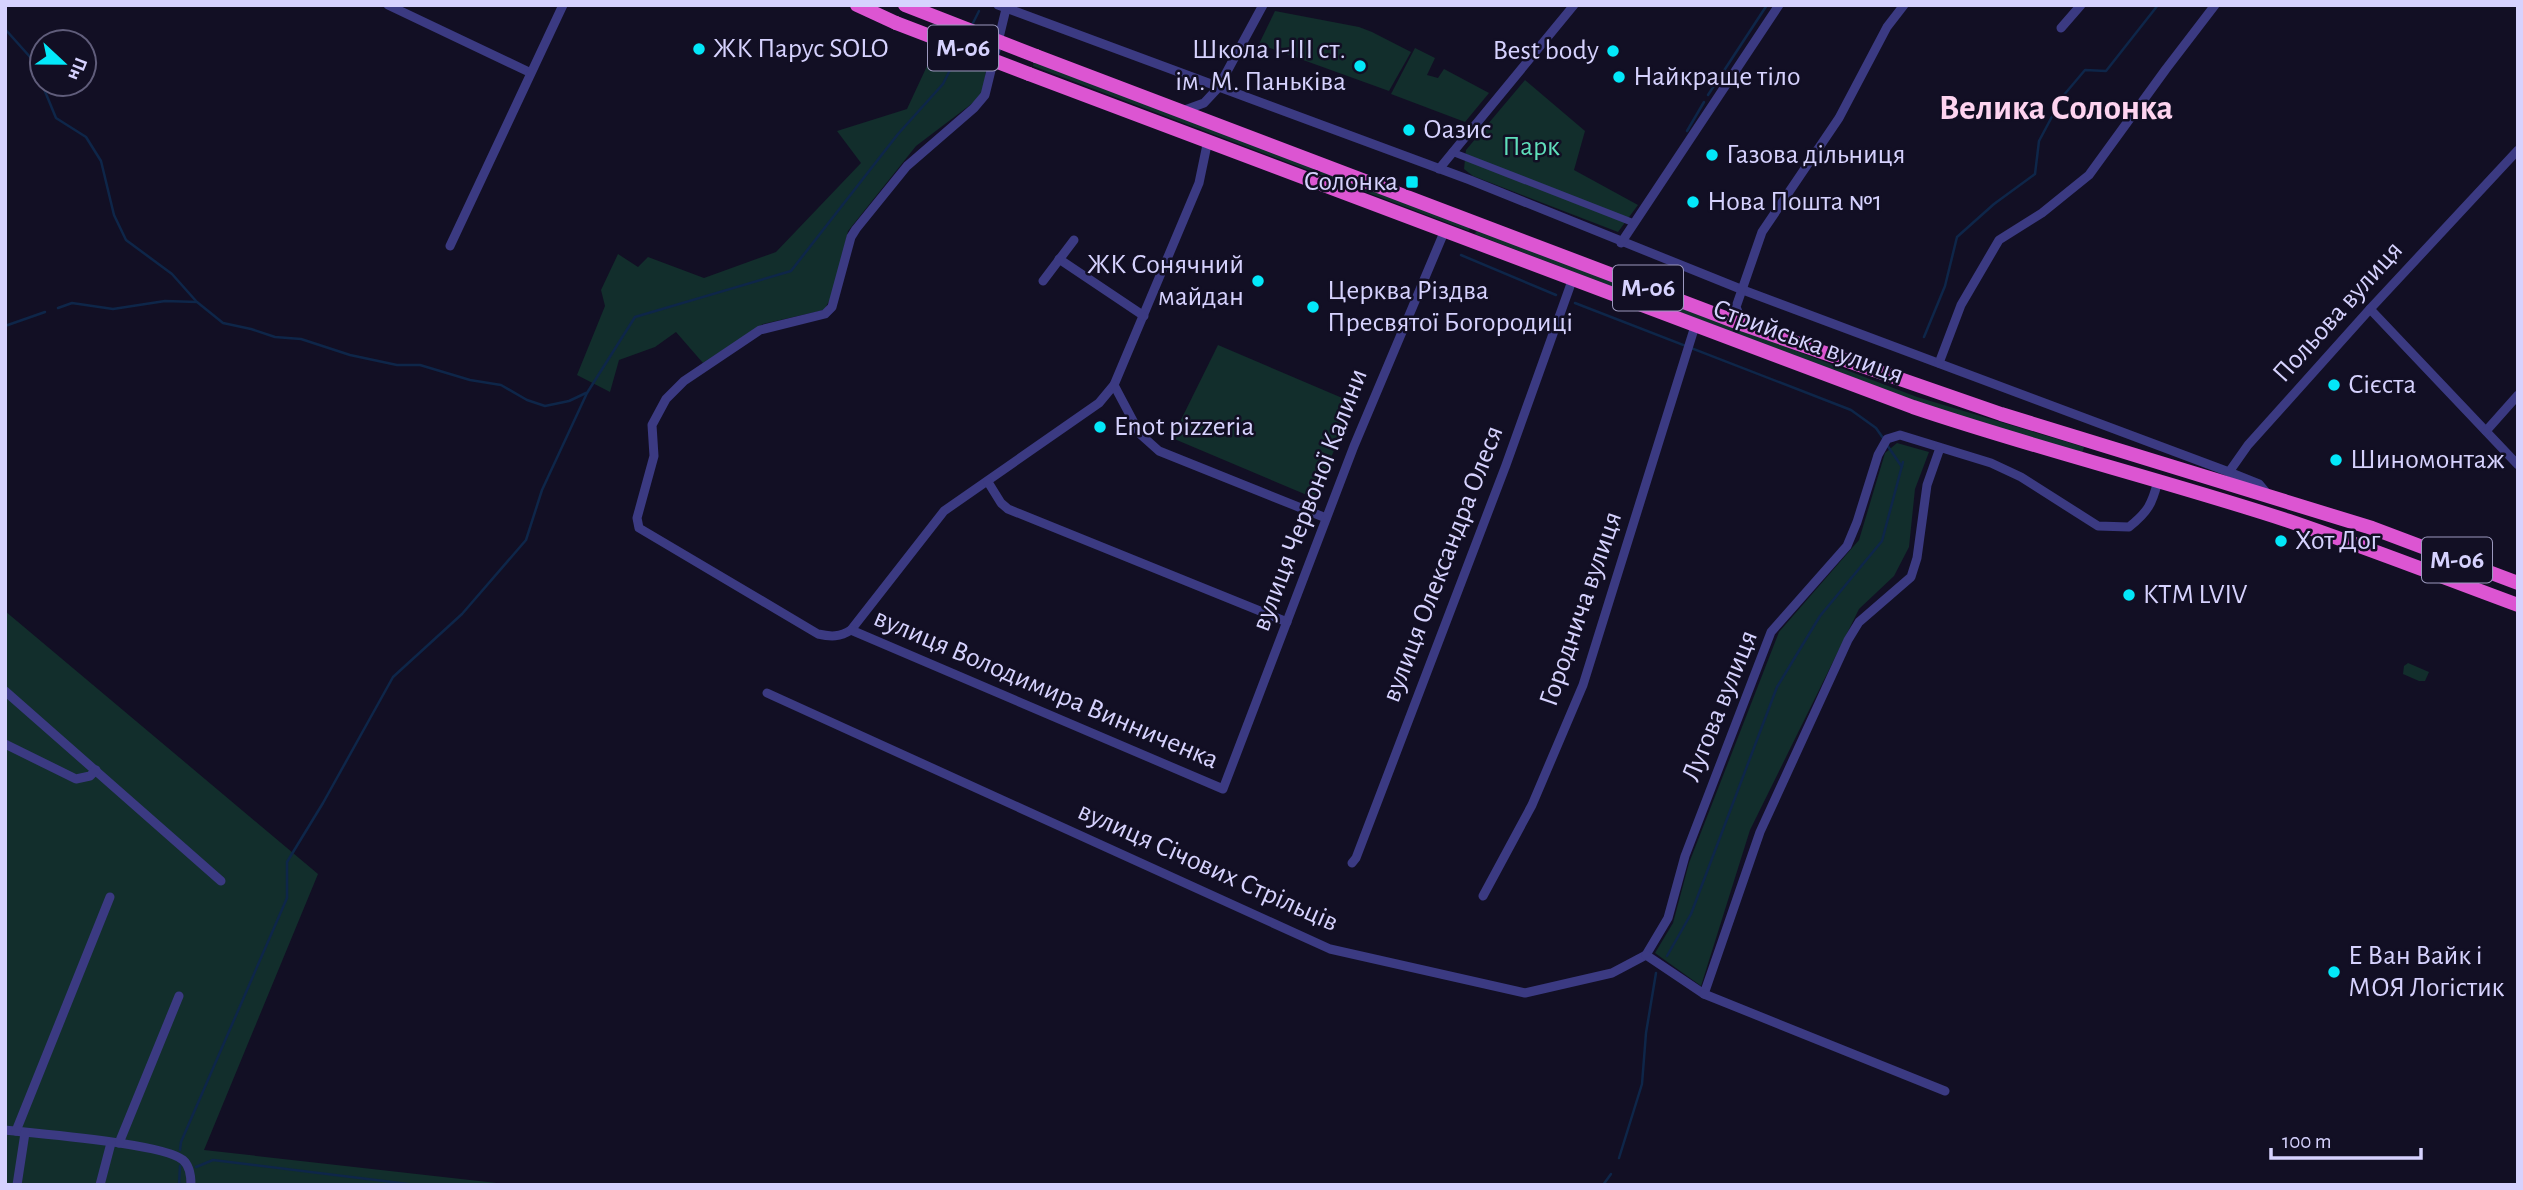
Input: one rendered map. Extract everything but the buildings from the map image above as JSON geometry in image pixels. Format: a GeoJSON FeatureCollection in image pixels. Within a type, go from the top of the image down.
{"type":"FeatureCollection","features":[{"type":"Feature","properties":{"kind":"highway","name":"Стрийська вулиця"},"geometry":{"type":"LineString","coordinates":[[856,5],[1029,74],[1913,407],[1984,431],[2302,526],[2518,605]]}},
{"type":"Feature","properties":{"kind":"highway","name":"Стрийська вулиця"},"geometry":{"type":"LineString","coordinates":[[905,5],[1744,325],[2001,414],[2372,528],[2517,582]]}},
{"type":"Feature","properties":{"kind":"street"},"geometry":{"type":"LineString","coordinates":[[388,5],[529,72]]}},
{"type":"Feature","properties":{"kind":"street"},"geometry":{"type":"LineString","coordinates":[[450,246],[529,72],[563,5]]}},
{"type":"Feature","properties":{"kind":"street"},"geometry":{"type":"LineString","coordinates":[[1023,15],[1028,5]]}},
{"type":"Feature","properties":{"kind":"street"},"geometry":{"type":"LineString","coordinates":[[1182,111],[1204,103],[1218,88],[1263,5]]}},
{"type":"Feature","properties":{"kind":"street"},"geometry":{"type":"LineString","coordinates":[[1439,169],[1574,5]]}},
{"type":"Feature","properties":{"kind":"street"},"geometry":{"type":"LineString","coordinates":[[1621,243],[1779,5]]}},
{"type":"Feature","properties":{"kind":"street"},"geometry":{"type":"LineString","coordinates":[[1744,325],[1737,312],[1765,227],[1839,118],[1887,27],[1904,5]]}},
{"type":"Feature","properties":{"kind":"street"},"geometry":{"type":"LineString","coordinates":[[2061,29],[2081,5]]}},
{"type":"Feature","properties":{"kind":"street"},"geometry":{"type":"LineString","coordinates":[[1939,363],[1961,305],[1999,240],[2042,213],[2090,175],[2165,69],[2215,5]]}},
{"type":"Feature","properties":{"kind":"street"},"geometry":{"type":"LineString","coordinates":[[1208,140],[1199,183],[1114,385],[1099,403],[944,511],[851,630],[843,635],[830,637],[818,634],[639,528],[637,518],[654,456],[652,425],[666,399],[684,380],[760,330],[825,314],[832,307],[851,237],[856,229],[907,166],[974,108],[985,95],[1002,7],[1439,169],[1741,294],[1939,363],[2229,472],[2259,484],[2269,496]]}},
{"type":"Feature","properties":{"kind":"street"},"geometry":{"type":"LineString","coordinates":[[1204,103],[1208,117],[1219,125]]}},
{"type":"Feature","properties":{"kind":"street","name":"Польова вулиця"},"geometry":{"type":"LineString","coordinates":[[2229,472],[2248,445],[2370,309],[2518,150]]}},
{"type":"Feature","properties":{"kind":"street"},"geometry":{"type":"LineString","coordinates":[[1452,152],[1634,222]]}},
{"type":"Feature","properties":{"kind":"street","name":"вулиця Червоної Калини"},"geometry":{"type":"LineString","coordinates":[[1223,789],[1326,518],[1445,230]]}},
{"type":"Feature","properties":{"kind":"street"},"geometry":{"type":"LineString","coordinates":[[1043,281],[1074,240]]}},
{"type":"Feature","properties":{"kind":"street"},"geometry":{"type":"LineString","coordinates":[[1059,259],[1143,316]]}},
{"type":"Feature","properties":{"kind":"street","name":"вулиця Олександра Олеся"},"geometry":{"type":"LineString","coordinates":[[1352,863],[1361,846],[1501,478],[1573,278]]}},
{"type":"Feature","properties":{"kind":"street"},"geometry":{"type":"LineString","coordinates":[[1711,313],[1727,310],[1741,294]]}},
{"type":"Feature","properties":{"kind":"street"},"geometry":{"type":"LineString","coordinates":[[2370,309],[2518,465]]}},
{"type":"Feature","properties":{"kind":"street","name":"Городнича вулиця"},"geometry":{"type":"LineString","coordinates":[[1483,896],[1532,805],[1583,685],[1695,326]]}},
{"type":"Feature","properties":{"kind":"street"},"geometry":{"type":"LineString","coordinates":[[1114,385],[1140,434],[1158,451],[1326,518]]}},
{"type":"Feature","properties":{"kind":"street"},"geometry":{"type":"LineString","coordinates":[[2486,430],[2518,395]]}},
{"type":"Feature","properties":{"kind":"street","name":"Лугова вулиця"},"geometry":{"type":"LineString","coordinates":[[1646,955],[1668,918],[1685,856],[1771,632],[1847,546],[1878,455],[1887,439],[1900,435],[1991,463],[2021,477],[2098,526],[2129,527],[2146,514],[2158,481]]}},
{"type":"Feature","properties":{"kind":"street"},"geometry":{"type":"LineString","coordinates":[[1704,994],[1760,832],[1848,640],[1858,622],[1911,577],[1917,558],[1927,485],[1940,448]]}},
{"type":"Feature","properties":{"kind":"street"},"geometry":{"type":"LineString","coordinates":[[988,482],[1008,509],[1287,622]]}},
{"type":"Feature","properties":{"kind":"street","name":"вулиця Володимира Винниченка"},"geometry":{"type":"LineString","coordinates":[[851,630],[1223,789]]}},
{"type":"Feature","properties":{"kind":"street"},"geometry":{"type":"LineString","coordinates":[[5,691],[221,881]]}},
{"type":"Feature","properties":{"kind":"street","name":"вулиця Січових Стрільців"},"geometry":{"type":"LineString","coordinates":[[768,693],[1329,949],[1525,993],[1612,974],[1646,955]]}},
{"type":"Feature","properties":{"kind":"street"},"geometry":{"type":"LineString","coordinates":[[5,744],[76,779],[90,776],[96,770]]}},
{"type":"Feature","properties":{"kind":"street"},"geometry":{"type":"LineString","coordinates":[[17,1185],[20,1132],[110,897]]}},
{"type":"Feature","properties":{"kind":"street"},"geometry":{"type":"LineString","coordinates":[[1646,955],[1704,994],[1945,1091]]}},
{"type":"Feature","properties":{"kind":"street"},"geometry":{"type":"LineString","coordinates":[[100,1185],[115,1143],[179,996]]}},
{"type":"Feature","properties":{"kind":"street"},"geometry":{"type":"LineString","coordinates":[[5,1130],[160,1150],[182,1159],[190,1171],[191,1185]]}},
{"type":"Feature","properties":{"kind":"green space"},"geometry":{"type":"Polygon","coordinates":[[[1275,11],[1359,27],[1411,52],[1389,91],[1259,44],[1275,11]]]}},
{"type":"Feature","properties":{"kind":"green space"},"geometry":{"type":"Polygon","coordinates":[[[1415,48],[1435,58],[1427,75],[1438,78],[1444,69],[1489,93],[1465,122],[1391,94],[1415,48]]]}},
{"type":"Feature","properties":{"kind":"green space"},"geometry":{"type":"Polygon","coordinates":[[[934,51],[986,71],[982,96],[916,146],[848,231],[834,293],[824,310],[763,324],[703,363],[676,332],[655,347],[619,360],[610,392],[577,375],[605,306],[601,290],[618,254],[638,267],[648,257],[704,278],[776,252],[861,163],[837,131],[907,109],[934,51]]]}},
{"type":"Feature","properties":{"kind":"green space"},"geometry":{"type":"Polygon","coordinates":[[[1034,62],[1470,227],[1469,231],[1033,66],[1034,62]]]}},
{"type":"Feature","properties":{"kind":"green space","name":"Парк"},"geometry":{"type":"Polygon","coordinates":[[[1525,80],[1585,131],[1574,170],[1638,205],[1618,232],[1473,176],[1464,169],[1466,150],[1525,80]]]}},
{"type":"Feature","properties":{"kind":"green space"},"geometry":{"type":"Polygon","coordinates":[[[1477,229],[1917,397],[2084,447],[2082,454],[1915,402],[1475,234],[1477,229]]]}},
{"type":"Feature","properties":{"kind":"green space"},"geometry":{"type":"Polygon","coordinates":[[[1218,345],[1354,403],[1314,498],[1172,438],[1218,345]]]}},
{"type":"Feature","properties":{"kind":"green space"},"geometry":{"type":"Polygon","coordinates":[[[1897,443],[1929,452],[1915,489],[1909,547],[1894,576],[1859,609],[1750,830],[1701,986],[1655,953],[1673,923],[1689,863],[1779,632],[1859,540],[1885,453],[1897,443]]]}},
{"type":"Feature","properties":{"kind":"green space"},"geometry":{"type":"Polygon","coordinates":[[[5,611],[318,874],[204,1150],[515,1185],[5,1185],[5,611]]]}},
{"type":"Feature","properties":{"kind":"green space"},"geometry":{"type":"Polygon","coordinates":[[[2408,663],[2429,672],[2425,681],[2403,674],[2404,666],[2408,663]]]}},
{"type":"Feature","properties":{"kind":"waterway"},"geometry":{"type":"LineString","coordinates":[[1708,95],[1767,5]]}},
{"type":"Feature","properties":{"kind":"waterway"},"geometry":{"type":"LineString","coordinates":[[1924,337],[1945,286],[1957,237],[1994,204],[2035,174],[2039,141],[2063,96],[2085,70],[2106,71],[2158,5]]}},
{"type":"Feature","properties":{"kind":"waterway"},"geometry":{"type":"LineString","coordinates":[[971,27],[979,11]]}},
{"type":"Feature","properties":{"kind":"waterway"},"geometry":{"type":"LineString","coordinates":[[5,29],[28,55]]}},
{"type":"Feature","properties":{"kind":"waterway"},"geometry":{"type":"LineString","coordinates":[[180,1150],[181,1142],[287,898],[287,862],[393,677],[462,614],[526,540],[542,490],[587,393],[635,317],[791,271],[898,134],[943,84],[959,52]]}},
{"type":"Feature","properties":{"kind":"waterway"},"geometry":{"type":"LineString","coordinates":[[48,98],[56,118],[86,137],[101,161],[114,215],[126,240],[172,274],[196,301]]}},
{"type":"Feature","properties":{"kind":"waterway"},"geometry":{"type":"LineString","coordinates":[[1687,131],[1704,102]]}},
{"type":"Feature","properties":{"kind":"waterway"},"geometry":{"type":"LineString","coordinates":[[1461,255],[1556,295]]}},
{"type":"Feature","properties":{"kind":"waterway"},"geometry":{"type":"LineString","coordinates":[[58,308],[72,303],[113,309],[165,301],[197,302],[223,323],[275,337],[301,339],[350,355],[397,365],[420,365],[470,380],[501,385],[527,400],[545,406],[569,401],[586,393]]}},
{"type":"Feature","properties":{"kind":"waterway"},"geometry":{"type":"LineString","coordinates":[[1575,303],[1851,410],[1876,428],[1883,438]]}},
{"type":"Feature","properties":{"kind":"waterway"},"geometry":{"type":"LineString","coordinates":[[5,326],[45,312]]}},
{"type":"Feature","properties":{"kind":"waterway"},"geometry":{"type":"LineString","coordinates":[[1887,445],[1902,467]]}},
{"type":"Feature","properties":{"kind":"waterway"},"geometry":{"type":"LineString","coordinates":[[1667,956],[1691,914],[1777,687],[1820,616],[1882,541],[1903,462]]}},
{"type":"Feature","properties":{"kind":"waterway"},"geometry":{"type":"LineString","coordinates":[[1619,1158],[1642,1084],[1646,1033],[1656,973]]}},
{"type":"Feature","properties":{"kind":"waterway"},"geometry":{"type":"LineString","coordinates":[[196,1167],[213,1160],[416,1185]]}},
{"type":"Feature","properties":{"kind":"waterway"},"geometry":{"type":"LineString","coordinates":[[179,1185],[180,1166]]}},
{"type":"Feature","properties":{"kind":"waterway"},"geometry":{"type":"LineString","coordinates":[[1603,1185],[1611,1174]]}},
{"type":"Feature","properties":{"kind":"place","name":"ЖК Парус SOLO"},"geometry":{"type":"Point","coordinates":[699,49]}},
{"type":"Feature","properties":{"kind":"place","name":"Best body"},"geometry":{"type":"Point","coordinates":[1613,51]}},
{"type":"Feature","properties":{"kind":"place","name":"Школа І-ІІІ ст. ім. М. Паньківа"},"geometry":{"type":"Point","coordinates":[1360,66]}},
{"type":"Feature","properties":{"kind":"place","name":"Найкраще тіло"},"geometry":{"type":"Point","coordinates":[1619,77]}},
{"type":"Feature","properties":{"kind":"place","name":"Оазис"},"geometry":{"type":"Point","coordinates":[1409,130]}},
{"type":"Feature","properties":{"kind":"place","name":"Газова дільниця"},"geometry":{"type":"Point","coordinates":[1712,155]}},
{"type":"Feature","properties":{"kind":"place","name":"Солонка"},"geometry":{"type":"Point","coordinates":[1412,182]}},
{"type":"Feature","properties":{"kind":"place","name":"Нова Пошта №1"},"geometry":{"type":"Point","coordinates":[1693,202]}},
{"type":"Feature","properties":{"kind":"place","name":"ЖК Сонячний майдан"},"geometry":{"type":"Point","coordinates":[1258,281]}},
{"type":"Feature","properties":{"kind":"place","name":"Церква Різдва Пресвятої Богородиці"},"geometry":{"type":"Point","coordinates":[1313,307]}},
{"type":"Feature","properties":{"kind":"place","name":"Сієста"},"geometry":{"type":"Point","coordinates":[2334,385]}},
{"type":"Feature","properties":{"kind":"place","name":"Enot pizzeria"},"geometry":{"type":"Point","coordinates":[1100,427]}},
{"type":"Feature","properties":{"kind":"place","name":"Шиномонтаж"},"geometry":{"type":"Point","coordinates":[2336,460]}},
{"type":"Feature","properties":{"kind":"place","name":"Хот Дог"},"geometry":{"type":"Point","coordinates":[2281,541]}},
{"type":"Feature","properties":{"kind":"place","name":"KTM LVIV"},"geometry":{"type":"Point","coordinates":[2129,595]}},
{"type":"Feature","properties":{"kind":"place","name":"Е Ван Вайк і МОЯ Логістик"},"geometry":{"type":"Point","coordinates":[2334,972]}},
{"type":"Feature","properties":{"kind":"district","name":"Велика Солонка"},"geometry":{"type":"Point","coordinates":[2056,108]}}]}
